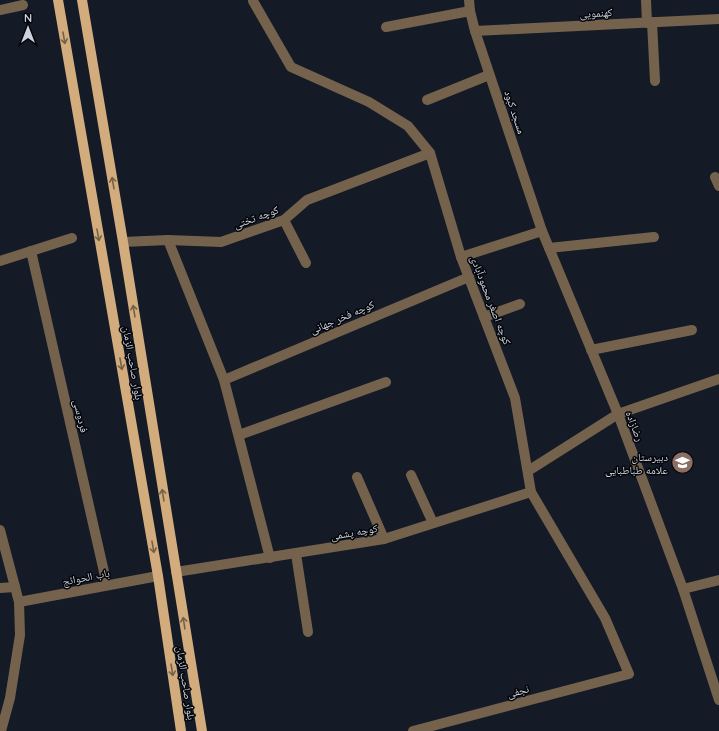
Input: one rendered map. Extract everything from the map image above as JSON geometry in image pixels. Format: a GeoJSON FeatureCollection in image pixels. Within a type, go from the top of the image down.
{"type":"FeatureCollection","features":[{"type":"Feature","properties":{"kind":"main road","name":"بلوار صاحب الزمان"},"geometry":{"type":"LineString","coordinates":[[58,0],[158,576],[181,731]]}},
{"type":"Feature","properties":{"kind":"main road","name":"بلوار صاحب الزمان"},"geometry":{"type":"LineString","coordinates":[[82,0],[123,242],[202,731]]}},
{"type":"Feature","properties":{"kind":"street","name":"کوچه اصغر محمودآبادی"},"geometry":{"type":"LineString","coordinates":[[253,0],[290,67],[369,102],[408,126],[430,153],[461,257],[515,398],[531,492],[605,618],[629,674]]}},
{"type":"Feature","properties":{"kind":"street","name":"مسجد کبود"},"geometry":{"type":"LineString","coordinates":[[469,0],[475,31],[542,231]]}},
{"type":"Feature","properties":{"kind":"street"},"geometry":{"type":"LineString","coordinates":[[646,0],[655,81]]}},
{"type":"Feature","properties":{"kind":"street"},"geometry":{"type":"LineString","coordinates":[[0,10],[23,5]]}},
{"type":"Feature","properties":{"kind":"street"},"geometry":{"type":"LineString","coordinates":[[386,27],[470,11]]}},
{"type":"Feature","properties":{"kind":"street","name":"کهنمویی"},"geometry":{"type":"LineString","coordinates":[[475,31],[719,19]]}},
{"type":"Feature","properties":{"kind":"street"},"geometry":{"type":"LineString","coordinates":[[427,100],[489,75]]}},
{"type":"Feature","properties":{"kind":"street","name":"کوچه تختی"},"geometry":{"type":"LineString","coordinates":[[123,242],[168,240],[221,242],[284,220],[307,200],[430,153]]}},
{"type":"Feature","properties":{"kind":"street"},"geometry":{"type":"LineString","coordinates":[[284,220],[306,263]]}},
{"type":"Feature","properties":{"kind":"street"},"geometry":{"type":"LineString","coordinates":[[461,257],[542,231]]}},
{"type":"Feature","properties":{"kind":"street","name":"رضازاده"},"geometry":{"type":"LineString","coordinates":[[542,231],[618,414],[683,588],[719,698]]}},
{"type":"Feature","properties":{"kind":"street"},"geometry":{"type":"LineString","coordinates":[[549,248],[654,237]]}},
{"type":"Feature","properties":{"kind":"street"},"geometry":{"type":"LineString","coordinates":[[0,262],[72,238]]}},
{"type":"Feature","properties":{"kind":"street"},"geometry":{"type":"LineString","coordinates":[[168,240],[224,380],[270,558]]}},
{"type":"Feature","properties":{"kind":"street","name":"فردوسی"},"geometry":{"type":"LineString","coordinates":[[31,251],[107,585]]}},
{"type":"Feature","properties":{"kind":"street","name":"کوچه فخر جهانی"},"geometry":{"type":"LineString","coordinates":[[224,380],[469,277]]}},
{"type":"Feature","properties":{"kind":"street"},"geometry":{"type":"LineString","coordinates":[[484,317],[520,304]]}},
{"type":"Feature","properties":{"kind":"street"},"geometry":{"type":"LineString","coordinates":[[591,350],[692,330]]}},
{"type":"Feature","properties":{"kind":"street"},"geometry":{"type":"LineString","coordinates":[[528,471],[618,414],[719,379]]}},
{"type":"Feature","properties":{"kind":"street"},"geometry":{"type":"LineString","coordinates":[[239,436],[386,382]]}},
{"type":"Feature","properties":{"kind":"street"},"geometry":{"type":"LineString","coordinates":[[411,475],[433,523]]}},
{"type":"Feature","properties":{"kind":"street"},"geometry":{"type":"LineString","coordinates":[[357,477],[384,539]]}},
{"type":"Feature","properties":{"kind":"street","name":"کوچه پشمی"},"geometry":{"type":"LineString","coordinates":[[176,572],[384,539],[531,492]]}},
{"type":"Feature","properties":{"kind":"street"},"geometry":{"type":"LineString","coordinates":[[0,530],[19,602],[20,635],[10,698],[0,731]]}},
{"type":"Feature","properties":{"kind":"street"},"geometry":{"type":"LineString","coordinates":[[296,554],[308,632]]}},
{"type":"Feature","properties":{"kind":"street","name":"باب الحوائج"},"geometry":{"type":"LineString","coordinates":[[19,602],[158,576]]}},
{"type":"Feature","properties":{"kind":"street"},"geometry":{"type":"LineString","coordinates":[[683,588],[719,580]]}},
{"type":"Feature","properties":{"kind":"street"},"geometry":{"type":"LineString","coordinates":[[0,588],[15,587]]}},
{"type":"Feature","properties":{"kind":"street","name":"نجفی"},"geometry":{"type":"LineString","coordinates":[[413,731],[629,674]]}},
{"type":"Feature","properties":{"kind":"place","name":"دبیرستان علامه طباطبایی"},"geometry":{"type":"Point","coordinates":[683,463]}}]}
